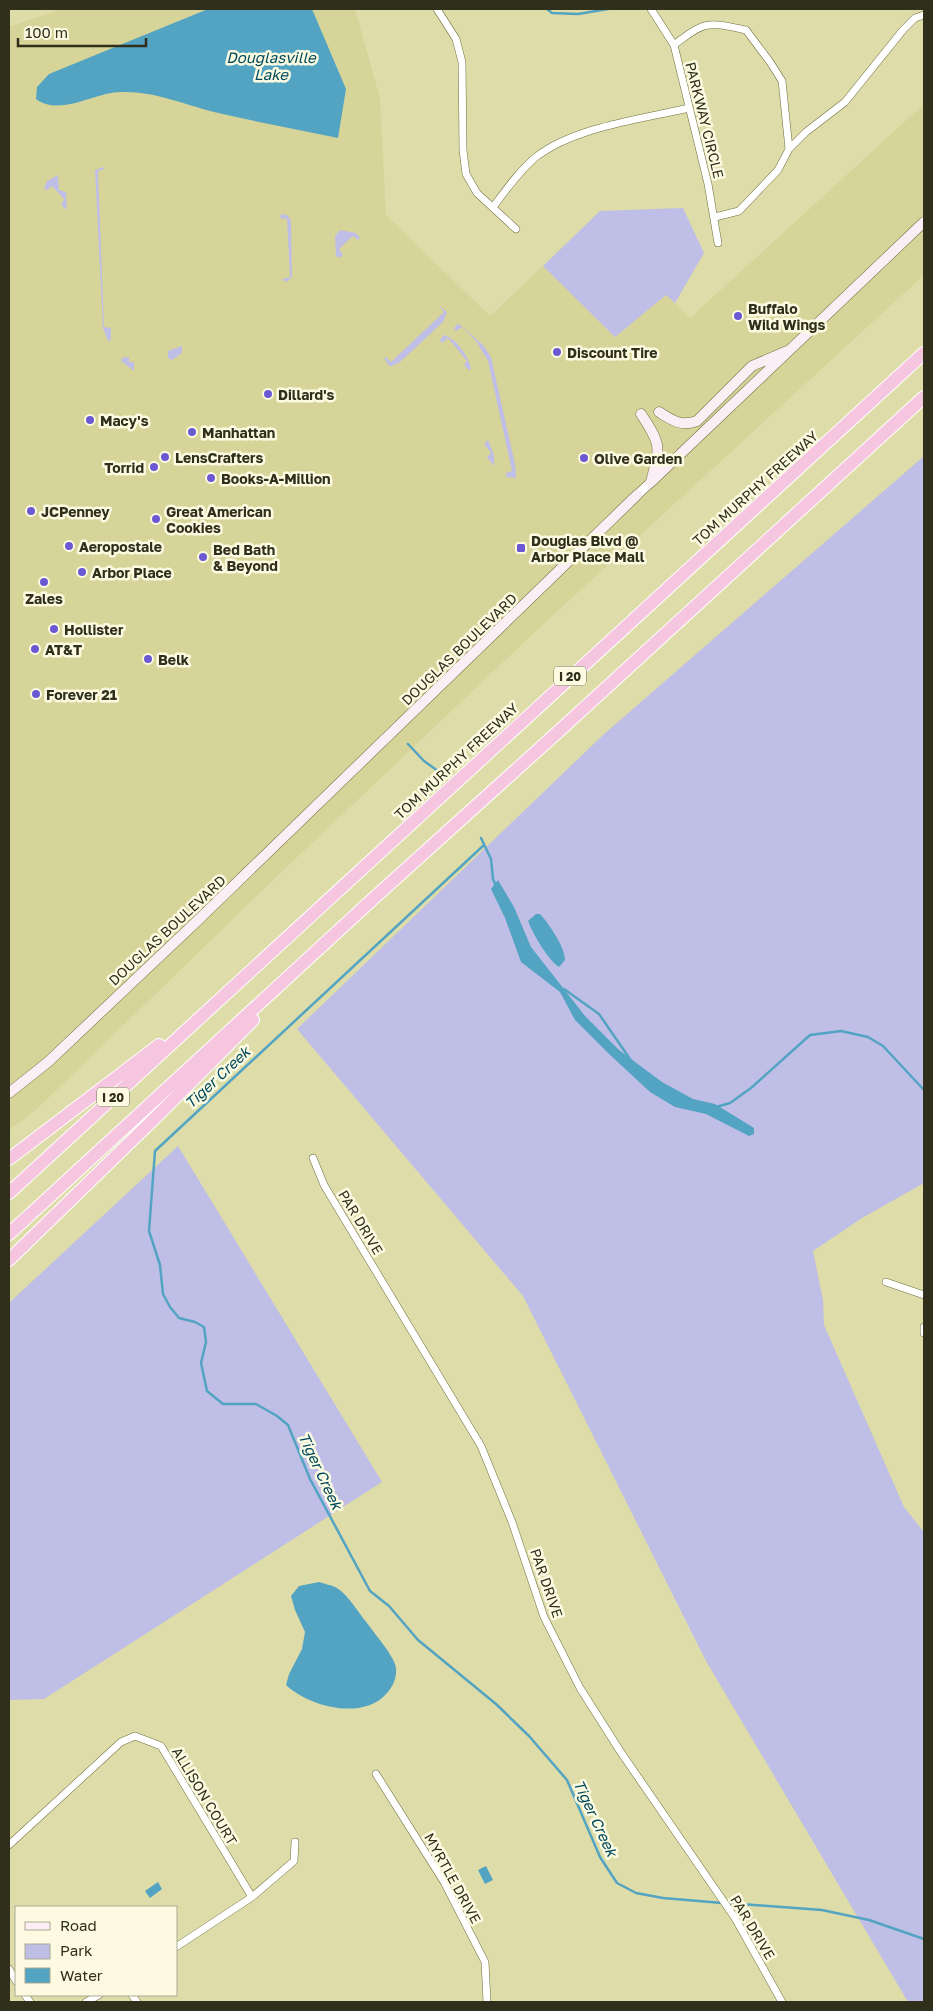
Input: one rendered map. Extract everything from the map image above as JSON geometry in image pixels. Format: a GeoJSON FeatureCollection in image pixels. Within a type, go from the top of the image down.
{"type":"FeatureCollection","features":[{"type":"Feature","properties":{"kind":"highway","name":"TOM MURPHY FREEWAY"},"geometry":{"type":"LineString","coordinates":[[9,1193],[924,353]]}},
{"type":"Feature","properties":{"kind":"highway","name":"I 20"},"geometry":{"type":"LineString","coordinates":[[9,1234],[374,898],[924,397]]}},
{"type":"Feature","properties":{"kind":"highway"},"geometry":{"type":"LineString","coordinates":[[9,1260],[154,1119],[374,898]]}},
{"type":"Feature","properties":{"kind":"highway"},"geometry":{"type":"LineString","coordinates":[[9,1159],[217,1001]]}},
{"type":"Feature","properties":{"kind":"main road","name":"DOUGLAS BOULEVARD"},"geometry":{"type":"LineString","coordinates":[[650,483],[924,222]]}},
{"type":"Feature","properties":{"kind":"main road"},"geometry":{"type":"LineString","coordinates":[[659,412],[678,424],[690,424],[696,421],[752,366],[792,348]]}},
{"type":"Feature","properties":{"kind":"main road"},"geometry":{"type":"LineString","coordinates":[[641,414],[656,437],[658,453],[650,483]]}},
{"type":"Feature","properties":{"kind":"main road","name":"DOUGLAS BOULEVARD"},"geometry":{"type":"LineString","coordinates":[[9,1093],[48,1062],[195,923],[637,495]]}},
{"type":"Feature","properties":{"kind":"street"},"geometry":{"type":"LineString","coordinates":[[436,9],[456,39],[462,62],[463,150],[466,174],[477,192],[516,229]]}},
{"type":"Feature","properties":{"kind":"street","name":"PARKWAY CIRCLE"},"geometry":{"type":"LineString","coordinates":[[651,9],[674,45],[715,217],[718,243]]}},
{"type":"Feature","properties":{"kind":"street"},"geometry":{"type":"LineString","coordinates":[[715,217],[739,211],[778,170],[789,149],[806,132],[845,102],[903,30],[915,18],[924,15]]}},
{"type":"Feature","properties":{"kind":"street"},"geometry":{"type":"LineString","coordinates":[[674,45],[694,29],[709,24],[719,24],[746,30],[770,62],[782,82],[789,149]]}},
{"type":"Feature","properties":{"kind":"street"},"geometry":{"type":"LineString","coordinates":[[493,207],[536,157],[566,139],[592,130],[689,108]]}},
{"type":"Feature","properties":{"kind":"street","name":"DOUGLAS BOULEVARD"},"geometry":{"type":"LineString","coordinates":[[637,495],[650,483]]}},
{"type":"Feature","properties":{"kind":"street","name":"PAR DRIVE"},"geometry":{"type":"LineString","coordinates":[[313,1158],[324,1185],[481,1446],[512,1522],[544,1617],[580,1688],[620,1751],[735,1918],[782,2002]]}},
{"type":"Feature","properties":{"kind":"street"},"geometry":{"type":"LineString","coordinates":[[886,1282],[924,1295]]}},
{"type":"Feature","properties":{"kind":"street"},"geometry":{"type":"LineString","coordinates":[[924,1327],[924,1333]]}},
{"type":"Feature","properties":{"kind":"street","name":"ALLISON COURT"},"geometry":{"type":"LineString","coordinates":[[9,1845],[121,1742],[135,1736],[161,1746],[252,1898]]}},
{"type":"Feature","properties":{"kind":"street","name":"MYRTLE DRIVE"},"geometry":{"type":"LineString","coordinates":[[376,1774],[444,1882],[485,1962],[487,2002]]}},
{"type":"Feature","properties":{"kind":"street"},"geometry":{"type":"LineString","coordinates":[[178,1946],[252,1898],[294,1861],[295,1842]]}},
{"type":"Feature","properties":{"kind":"street"},"geometry":{"type":"LineString","coordinates":[[86,2002],[97,1996]]}},
{"type":"Feature","properties":{"kind":"shaded area","name":"Arbor Place"},"geometry":{"type":"Polygon","coordinates":[[[61,9],[355,9],[380,98],[386,215],[490,316],[543,266],[615,337],[666,295],[690,318],[924,104],[924,275],[538,629],[271,882],[38,1108],[9,1130],[9,27],[61,9]]]}},
{"type":"Feature","properties":{"kind":"green space"},"geometry":{"type":"Polygon","coordinates":[[[104,167],[104,169],[98,171],[104,327],[111,328],[111,340],[108,341],[103,328],[95,170],[104,167]]]}},
{"type":"Feature","properties":{"kind":"green space"},"geometry":{"type":"Polygon","coordinates":[[[58,175],[59,190],[66,192],[67,210],[61,205],[64,199],[52,186],[47,190],[44,189],[47,181],[58,175]]]}},
{"type":"Feature","properties":{"kind":"green space"},"geometry":{"type":"Polygon","coordinates":[[[683,208],[704,253],[675,303],[666,295],[615,337],[543,266],[600,211],[683,208]]]}},
{"type":"Feature","properties":{"kind":"green space"},"geometry":{"type":"Polygon","coordinates":[[[281,214],[287,215],[291,221],[292,277],[286,282],[282,279],[290,277],[287,219],[280,218],[281,214]]]}},
{"type":"Feature","properties":{"kind":"green space"},"geometry":{"type":"Polygon","coordinates":[[[340,230],[356,233],[360,238],[358,240],[353,236],[339,249],[343,255],[339,258],[336,256],[335,236],[340,230]]]}},
{"type":"Feature","properties":{"kind":"green space"},"geometry":{"type":"Polygon","coordinates":[[[439,305],[447,312],[443,322],[400,362],[389,366],[384,358],[386,357],[391,362],[444,312],[439,305]]]}},
{"type":"Feature","properties":{"kind":"green space"},"geometry":{"type":"Polygon","coordinates":[[[459,324],[483,345],[491,357],[515,464],[516,478],[506,477],[506,473],[512,471],[488,361],[476,341],[462,327],[456,331],[454,329],[459,324]]]}},
{"type":"Feature","properties":{"kind":"green space"},"geometry":{"type":"Polygon","coordinates":[[[444,335],[453,340],[462,349],[471,369],[469,370],[464,365],[467,361],[448,338],[442,343],[440,340],[444,335]]]}},
{"type":"Feature","properties":{"kind":"green space"},"geometry":{"type":"Polygon","coordinates":[[[182,346],[182,353],[172,360],[168,358],[168,351],[182,346]]]}},
{"type":"Feature","properties":{"kind":"green space"},"geometry":{"type":"Polygon","coordinates":[[[129,357],[129,362],[134,362],[134,371],[121,361],[122,358],[129,357]]]}},
{"type":"Feature","properties":{"kind":"green space"},"geometry":{"type":"Polygon","coordinates":[[[488,440],[494,455],[494,466],[487,457],[491,453],[484,444],[488,440]]]}},
{"type":"Feature","properties":{"kind":"green space"},"geometry":{"type":"Polygon","coordinates":[[[924,456],[924,1183],[862,1218],[813,1251],[823,1300],[824,1325],[904,1507],[924,1532],[924,2002],[908,2002],[706,1661],[523,1296],[297,1029],[603,735],[924,456]]]}},
{"type":"Feature","properties":{"kind":"green space"},"geometry":{"type":"Polygon","coordinates":[[[178,1146],[382,1482],[44,1699],[9,1700],[9,1303],[178,1146]]]}},
{"type":"Feature","properties":{"kind":"water","name":"Douglasville Lake"},"geometry":{"type":"Polygon","coordinates":[[[208,9],[312,9],[346,89],[338,138],[229,116],[168,99],[133,92],[111,93],[67,105],[56,106],[45,104],[36,99],[37,87],[49,74],[208,9]]]}},
{"type":"Feature","properties":{"kind":"water"},"geometry":{"type":"Polygon","coordinates":[[[498,880],[514,907],[531,947],[585,1016],[619,1050],[662,1082],[693,1099],[715,1104],[754,1128],[754,1134],[749,1136],[706,1114],[675,1107],[650,1092],[608,1053],[575,1020],[560,992],[521,962],[505,918],[491,889],[498,880]]]}},
{"type":"Feature","properties":{"kind":"water"},"geometry":{"type":"Polygon","coordinates":[[[536,914],[540,914],[548,924],[562,949],[565,960],[559,967],[546,953],[530,926],[528,921],[536,914]]]}},
{"type":"Feature","properties":{"kind":"water"},"geometry":{"type":"Polygon","coordinates":[[[319,1582],[335,1587],[345,1595],[384,1645],[395,1663],[396,1675],[393,1685],[377,1702],[365,1707],[351,1709],[336,1708],[308,1699],[286,1685],[289,1674],[302,1649],[305,1632],[291,1596],[299,1586],[319,1582]]]}},
{"type":"Feature","properties":{"kind":"water"},"geometry":{"type":"Polygon","coordinates":[[[486,1866],[493,1880],[485,1884],[478,1870],[486,1866]]]}},
{"type":"Feature","properties":{"kind":"water"},"geometry":{"type":"Polygon","coordinates":[[[158,1882],[162,1889],[150,1898],[145,1891],[158,1882]]]}},
{"type":"Feature","properties":{"kind":"waterway"},"geometry":{"type":"LineString","coordinates":[[547,9],[552,13],[578,14],[608,9]]}},
{"type":"Feature","properties":{"kind":"waterway"},"geometry":{"type":"LineString","coordinates":[[408,744],[424,761],[438,771]]}},
{"type":"Feature","properties":{"kind":"waterway"},"geometry":{"type":"LineString","coordinates":[[481,838],[491,859],[493,879],[496,886]]}},
{"type":"Feature","properties":{"kind":"waterway","name":"Tiger Creek"},"geometry":{"type":"LineString","coordinates":[[484,845],[155,1151],[149,1231],[160,1265],[163,1294],[179,1318],[195,1322],[204,1327],[206,1342],[201,1363],[207,1391],[223,1404],[256,1404],[288,1425],[310,1479],[370,1591],[389,1606],[418,1640],[496,1704],[529,1736],[567,1780],[600,1857],[617,1883],[636,1893],[663,1898],[722,1903]]}},
{"type":"Feature","properties":{"kind":"waterway"},"geometry":{"type":"LineString","coordinates":[[564,989],[599,1014],[630,1059]]}},
{"type":"Feature","properties":{"kind":"waterway"},"geometry":{"type":"LineString","coordinates":[[716,1107],[730,1103],[751,1088],[810,1035],[841,1031],[868,1037],[883,1046],[924,1090]]}},
{"type":"Feature","properties":{"kind":"waterway","name":"Tiger Creek"},"geometry":{"type":"LineString","coordinates":[[728,1903],[822,1910],[869,1920],[924,1939]]}},
{"type":"Feature","properties":{"kind":"place","name":"Buffalo Wild Wings"},"geometry":{"type":"Point","coordinates":[738,316]}},
{"type":"Feature","properties":{"kind":"place","name":"Discount Tire"},"geometry":{"type":"Point","coordinates":[557,352]}},
{"type":"Feature","properties":{"kind":"place","name":"Dillard's"},"geometry":{"type":"Point","coordinates":[268,394]}},
{"type":"Feature","properties":{"kind":"place","name":"Macy's"},"geometry":{"type":"Point","coordinates":[90,420]}},
{"type":"Feature","properties":{"kind":"place","name":"Manhattan"},"geometry":{"type":"Point","coordinates":[192,432]}},
{"type":"Feature","properties":{"kind":"place","name":"LensCrafters"},"geometry":{"type":"Point","coordinates":[165,457]}},
{"type":"Feature","properties":{"kind":"place","name":"Olive Garden"},"geometry":{"type":"Point","coordinates":[584,458]}},
{"type":"Feature","properties":{"kind":"place","name":"Torrid"},"geometry":{"type":"Point","coordinates":[154,467]}},
{"type":"Feature","properties":{"kind":"place","name":"Books-A-Million"},"geometry":{"type":"Point","coordinates":[211,478]}},
{"type":"Feature","properties":{"kind":"place","name":"JCPenney"},"geometry":{"type":"Point","coordinates":[31,511]}},
{"type":"Feature","properties":{"kind":"place","name":"Great American Cookies"},"geometry":{"type":"Point","coordinates":[156,519]}},
{"type":"Feature","properties":{"kind":"place","name":"Aeropostale"},"geometry":{"type":"Point","coordinates":[69,546]}},
{"type":"Feature","properties":{"kind":"place","name":"Douglas Blvd @ Arbor Place Mall"},"geometry":{"type":"Point","coordinates":[521,548]}},
{"type":"Feature","properties":{"kind":"place","name":"Bed Bath & Beyond"},"geometry":{"type":"Point","coordinates":[203,557]}},
{"type":"Feature","properties":{"kind":"place","name":"Arbor Place"},"geometry":{"type":"Point","coordinates":[82,572]}},
{"type":"Feature","properties":{"kind":"place","name":"Zales"},"geometry":{"type":"Point","coordinates":[44,582]}},
{"type":"Feature","properties":{"kind":"place","name":"Hollister"},"geometry":{"type":"Point","coordinates":[54,629]}},
{"type":"Feature","properties":{"kind":"place","name":"AT&T"},"geometry":{"type":"Point","coordinates":[35,649]}},
{"type":"Feature","properties":{"kind":"place","name":"Belk"},"geometry":{"type":"Point","coordinates":[148,659]}},
{"type":"Feature","properties":{"kind":"place","name":"Forever 21"},"geometry":{"type":"Point","coordinates":[36,694]}}]}
